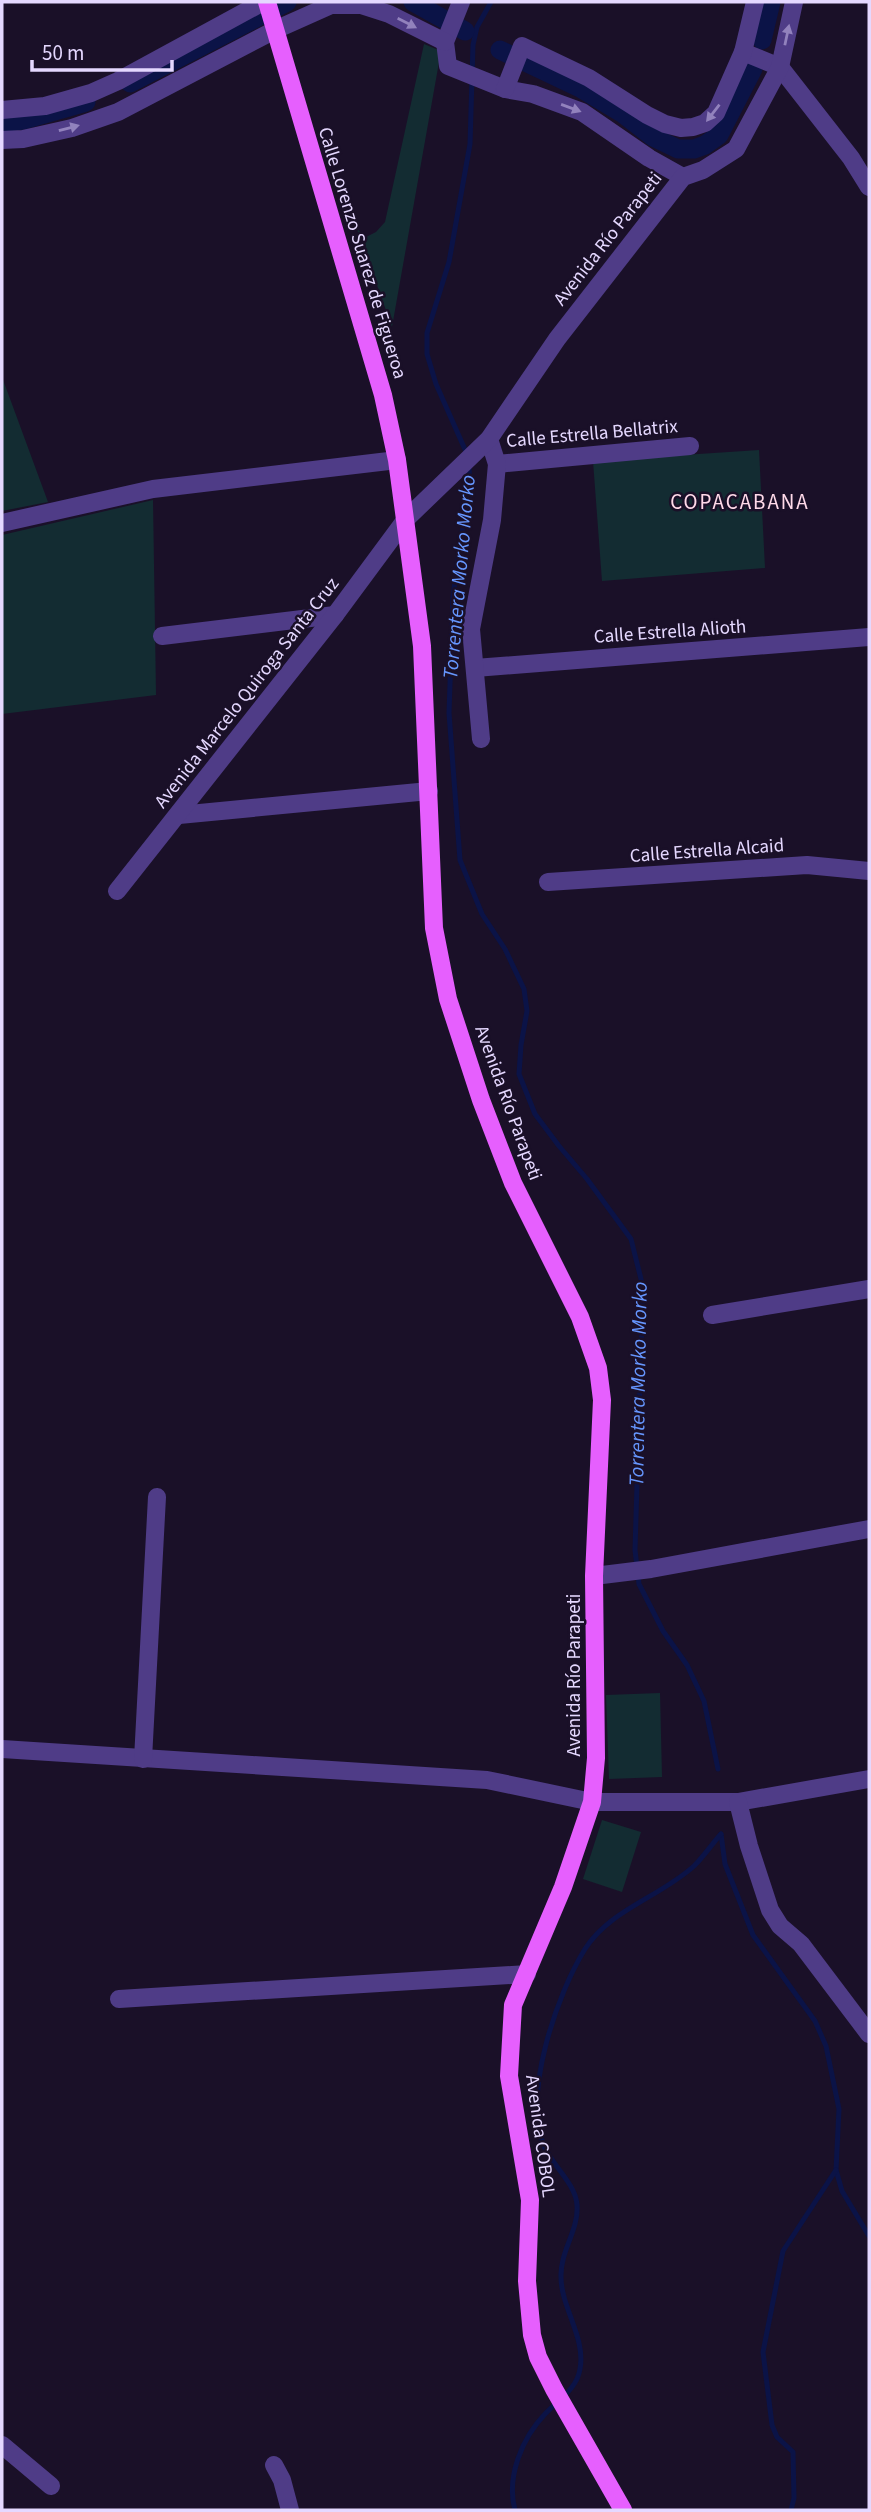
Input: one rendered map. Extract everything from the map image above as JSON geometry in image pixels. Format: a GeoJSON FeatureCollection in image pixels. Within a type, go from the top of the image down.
{"type":"FeatureCollection","features":[{"type":"Feature","properties":{"kind":"main road","name":"Calle Lorenzo Suarez de Figueroa"},"geometry":{"type":"LineString","coordinates":[[265,2],[383,395],[406,519]]}},
{"type":"Feature","properties":{"kind":"main road","name":"Avenida Río Parapeti"},"geometry":{"type":"LineString","coordinates":[[406,519],[422,646],[434,928],[448,999],[481,1100],[513,1183],[580,1317],[598,1368],[603,1400],[594,1576],[596,1758],[592,1802]]}},
{"type":"Feature","properties":{"kind":"main road","name":"Avenida COBOL"},"geometry":{"type":"LineString","coordinates":[[592,1802],[563,1887],[513,2006],[509,2076],[530,2200],[527,2281],[532,2335],[538,2357],[554,2389],[623,2510]]}},
{"type":"Feature","properties":{"kind":"street"},"geometry":{"type":"LineString","coordinates":[[2,110],[45,106],[91,93],[265,2]]}},
{"type":"Feature","properties":{"kind":"street"},"geometry":{"type":"LineString","coordinates":[[505,89],[522,46],[589,78],[647,115],[681,128],[705,123],[716,113],[743,52],[755,2]]}},
{"type":"Feature","properties":{"kind":"street","name":"Avenida Río Parapeti"},"geometry":{"type":"LineString","coordinates":[[406,519],[489,439],[557,339],[683,177],[703,170],[736,149],[780,67],[794,2]]}},
{"type":"Feature","properties":{"kind":"street"},"geometry":{"type":"LineString","coordinates":[[459,3],[445,42],[448,66],[505,89],[533,94],[582,112],[649,158],[683,177]]}},
{"type":"Feature","properties":{"kind":"street"},"geometry":{"type":"LineString","coordinates":[[2,140],[23,139],[72,128],[118,112],[275,30],[331,5],[361,5],[389,14],[445,42]]}},
{"type":"Feature","properties":{"kind":"street"},"geometry":{"type":"LineString","coordinates":[[743,52],[780,67],[851,158],[869,187]]}},
{"type":"Feature","properties":{"kind":"street"},"geometry":{"type":"LineString","coordinates":[[481,739],[471,629],[492,520],[497,464],[489,439]]}},
{"type":"Feature","properties":{"kind":"street","name":"Calle Estrella Bellatrix"},"geometry":{"type":"LineString","coordinates":[[497,464],[690,446]]}},
{"type":"Feature","properties":{"kind":"street"},"geometry":{"type":"LineString","coordinates":[[2,523],[153,489],[397,460]]}},
{"type":"Feature","properties":{"kind":"street","name":"Avenida Marcelo Quiroga Santa Cruz"},"geometry":{"type":"LineString","coordinates":[[117,891],[335,615],[406,519]]}},
{"type":"Feature","properties":{"kind":"street"},"geometry":{"type":"LineString","coordinates":[[162,636],[335,615]]}},
{"type":"Feature","properties":{"kind":"street","name":"Calle Estrella Alioth"},"geometry":{"type":"LineString","coordinates":[[475,668],[869,637]]}},
{"type":"Feature","properties":{"kind":"street"},"geometry":{"type":"LineString","coordinates":[[179,815],[429,791]]}},
{"type":"Feature","properties":{"kind":"street","name":"Calle Estrella Alcaid"},"geometry":{"type":"LineString","coordinates":[[548,882],[807,865],[869,871]]}},
{"type":"Feature","properties":{"kind":"street"},"geometry":{"type":"LineString","coordinates":[[712,1315],[869,1289]]}},
{"type":"Feature","properties":{"kind":"street"},"geometry":{"type":"LineString","coordinates":[[143,1759],[157,1497]]}},
{"type":"Feature","properties":{"kind":"street"},"geometry":{"type":"LineString","coordinates":[[594,1576],[651,1569],[869,1529]]}},
{"type":"Feature","properties":{"kind":"street"},"geometry":{"type":"LineString","coordinates":[[2,1749],[487,1780],[592,1802],[738,1801],[869,1779]]}},
{"type":"Feature","properties":{"kind":"street"},"geometry":{"type":"LineString","coordinates":[[738,1801],[749,1846],[770,1910],[780,1926],[800,1944],[869,2034]]}},
{"type":"Feature","properties":{"kind":"street"},"geometry":{"type":"LineString","coordinates":[[119,1999],[527,1974]]}},
{"type":"Feature","properties":{"kind":"street"},"geometry":{"type":"LineString","coordinates":[[2,2445],[51,2486]]}},
{"type":"Feature","properties":{"kind":"street"},"geometry":{"type":"LineString","coordinates":[[274,2465],[282,2480],[290,2510]]}},
{"type":"Feature","properties":{"kind":"green space"},"geometry":{"type":"Polygon","coordinates":[[[424,44],[441,51],[392,327],[357,229],[366,237],[376,232],[385,222],[424,44]]]}},
{"type":"Feature","properties":{"kind":"green space"},"geometry":{"type":"Polygon","coordinates":[[[2,377],[48,502],[2,511],[2,377]]]}},
{"type":"Feature","properties":{"kind":"green space"},"geometry":{"type":"Polygon","coordinates":[[[759,450],[765,568],[602,581],[593,461],[759,450]]]}},
{"type":"Feature","properties":{"kind":"green space"},"geometry":{"type":"Polygon","coordinates":[[[153,500],[156,695],[2,714],[2,535],[153,500]]]}},
{"type":"Feature","properties":{"kind":"green space"},"geometry":{"type":"Polygon","coordinates":[[[660,1693],[662,1777],[609,1779],[606,1695],[660,1693]]]}},
{"type":"Feature","properties":{"kind":"green space"},"geometry":{"type":"Polygon","coordinates":[[[602,1820],[641,1832],[622,1892],[583,1879],[602,1820]]]}},
{"type":"Feature","properties":{"kind":"waterway"},"geometry":{"type":"LineString","coordinates":[[130,83],[287,2]]}},
{"type":"Feature","properties":{"kind":"waterway"},"geometry":{"type":"LineString","coordinates":[[413,2],[465,31]]}},
{"type":"Feature","properties":{"kind":"waterway","name":"Torrentera Morko Morko"},"geometry":{"type":"LineString","coordinates":[[467,454],[436,384],[427,354],[427,333],[449,262],[470,144],[473,45],[477,27],[491,2]]}},
{"type":"Feature","properties":{"kind":"waterway"},"geometry":{"type":"LineString","coordinates":[[762,40],[771,2]]}},
{"type":"Feature","properties":{"kind":"waterway"},"geometry":{"type":"LineString","coordinates":[[500,50],[582,89],[622,113],[653,137],[678,149],[694,149],[719,135],[753,69]]}},
{"type":"Feature","properties":{"kind":"waterway"},"geometry":{"type":"LineString","coordinates":[[2,123],[23,120],[86,102]]}},
{"type":"Feature","properties":{"kind":"waterway","name":"Torrentera Morko Morko"},"geometry":{"type":"LineString","coordinates":[[469,464],[470,494],[453,597],[449,713],[460,860],[482,914],[505,949],[524,989],[527,1011],[519,1074],[535,1114],[631,1239],[643,1287],[635,1550],[639,1584],[663,1631],[687,1665],[704,1701],[718,1769]]}},
{"type":"Feature","properties":{"kind":"waterway","name":"Torrentera Morko Morko"},"geometry":{"type":"LineString","coordinates":[[721,1834],[725,1864],[753,1935],[815,2021],[826,2046],[839,2109],[836,2170],[842,2191],[869,2236]]}},
{"type":"Feature","properties":{"kind":"waterway"},"geometry":{"type":"LineString","coordinates":[[515,2510],[514,2471],[523,2446],[545,2414],[575,2382],[581,2357],[561,2277],[563,2258],[577,2214],[576,2197],[544,2146],[538,2125],[540,2073],[554,2018],[574,1968],[596,1935],[622,1913],[681,1877],[698,1862],[721,1834]]}},
{"type":"Feature","properties":{"kind":"waterway"},"geometry":{"type":"LineString","coordinates":[[791,2510],[794,2498],[793,2452],[777,2437],[772,2425],[763,2352],[783,2251],[836,2170]]}},
{"type":"Feature","properties":{"kind":"district","name":"COPACABANA"},"geometry":{"type":"Point","coordinates":[740,502]}}]}
